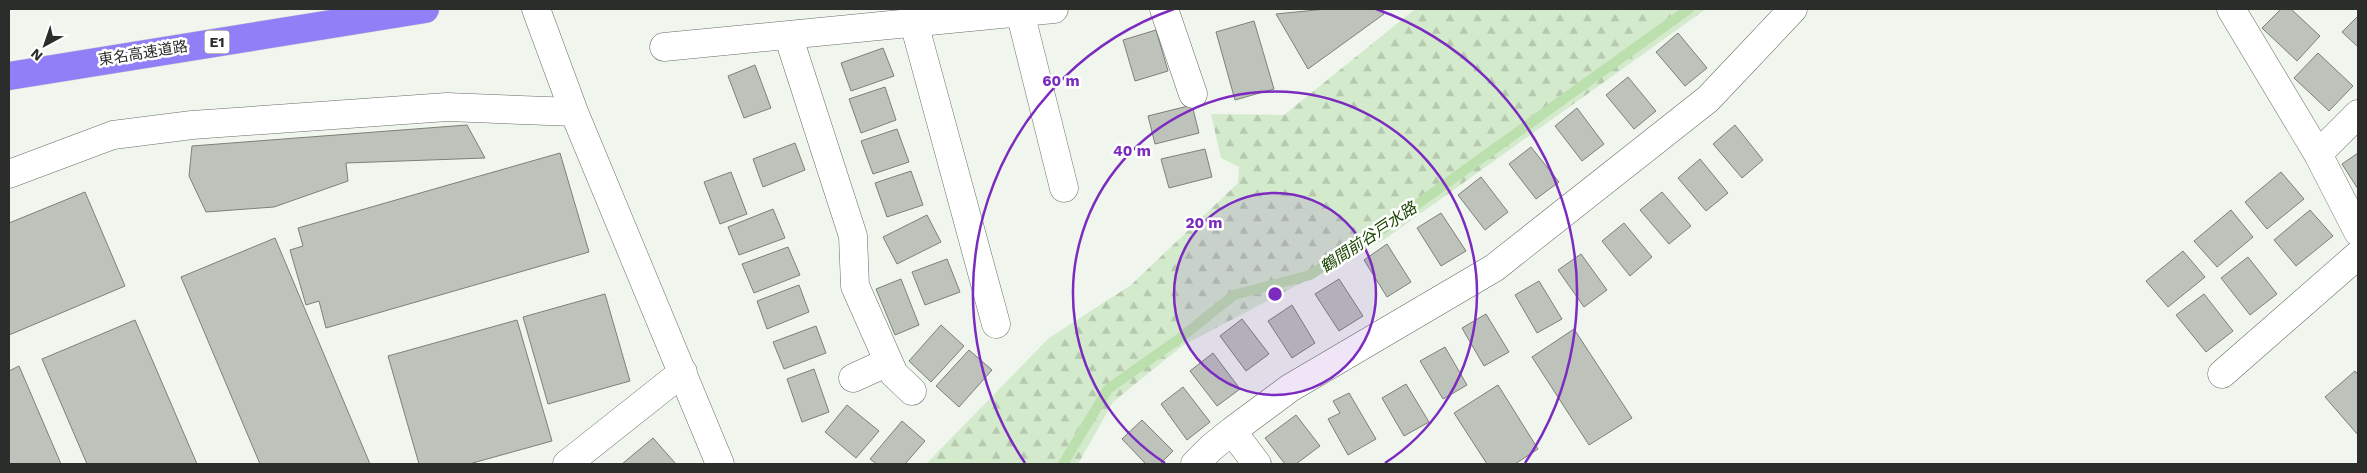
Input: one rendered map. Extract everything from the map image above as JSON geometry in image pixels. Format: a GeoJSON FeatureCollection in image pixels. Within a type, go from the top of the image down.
{"type":"FeatureCollection","features":[{"type":"Feature","properties":{"kind":"highway","name":"東名高速道路"},"geometry":{"type":"LineString","coordinates":[[9,76],[425,9]]}},
{"type":"Feature","properties":{"kind":"street"},"geometry":{"type":"LineString","coordinates":[[536,9],[574,112],[720,464]]}},
{"type":"Feature","properties":{"kind":"street"},"geometry":{"type":"LineString","coordinates":[[664,48],[1054,9]]}},
{"type":"Feature","properties":{"kind":"street"},"geometry":{"type":"LineString","coordinates":[[1164,9],[1193,94]]}},
{"type":"Feature","properties":{"kind":"street"},"geometry":{"type":"LineString","coordinates":[[1195,464],[1232,431],[1290,388],[1494,268],[1708,99],[1793,9]]}},
{"type":"Feature","properties":{"kind":"street"},"geometry":{"type":"LineString","coordinates":[[1020,12],[1064,188]]}},
{"type":"Feature","properties":{"kind":"street"},"geometry":{"type":"LineString","coordinates":[[2241,13],[2358,232]]}},
{"type":"Feature","properties":{"kind":"street"},"geometry":{"type":"LineString","coordinates":[[914,22],[996,324]]}},
{"type":"Feature","properties":{"kind":"street"},"geometry":{"type":"LineString","coordinates":[[788,35],[853,236],[855,286],[894,374],[912,391]]}},
{"type":"Feature","properties":{"kind":"street"},"geometry":{"type":"LineString","coordinates":[[9,174],[113,135],[192,125],[448,107],[574,112]]}},
{"type":"Feature","properties":{"kind":"street"},"geometry":{"type":"LineString","coordinates":[[2318,154],[2358,114]]}},
{"type":"Feature","properties":{"kind":"street"},"geometry":{"type":"LineString","coordinates":[[2222,374],[2358,255]]}},
{"type":"Feature","properties":{"kind":"street"},"geometry":{"type":"LineString","coordinates":[[853,378],[888,362]]}},
{"type":"Feature","properties":{"kind":"street"},"geometry":{"type":"LineString","coordinates":[[567,464],[683,372]]}},
{"type":"Feature","properties":{"kind":"street"},"geometry":{"type":"LineString","coordinates":[[1232,431],[1257,464]]}},
{"type":"Feature","properties":{"kind":"green space"},"geometry":{"type":"Polygon","coordinates":[[[1415,9],[1706,9],[1385,239],[1182,346],[1113,402],[1078,464],[926,464],[1049,338],[1131,285],[1238,183],[1239,167],[1221,158],[1211,114],[1284,115],[1415,9]]]}},
{"type":"Feature","properties":{"kind":"building"},"geometry":{"type":"Polygon","coordinates":[[[1326,9],[1382,9],[1384,14],[1308,69],[1276,14],[1326,9]]]}},
{"type":"Feature","properties":{"kind":"building"},"geometry":{"type":"Polygon","coordinates":[[[2281,9],[2291,9],[2320,36],[2297,61],[2262,28],[2281,9]]]}},
{"type":"Feature","properties":{"kind":"building"},"geometry":{"type":"Polygon","coordinates":[[[2358,16],[2358,47],[2342,32],[2358,16]]]}},
{"type":"Feature","properties":{"kind":"building"},"geometry":{"type":"Polygon","coordinates":[[[1254,21],[1274,89],[1235,100],[1216,32],[1254,21]]]}},
{"type":"Feature","properties":{"kind":"building"},"geometry":{"type":"Polygon","coordinates":[[[1156,30],[1168,71],[1135,81],[1123,40],[1156,30]]]}},
{"type":"Feature","properties":{"kind":"building"},"geometry":{"type":"Polygon","coordinates":[[[1678,33],[1707,68],[1685,86],[1656,52],[1678,33]]]}},
{"type":"Feature","properties":{"kind":"building"},"geometry":{"type":"Polygon","coordinates":[[[883,48],[894,76],[851,91],[841,63],[883,48]]]}},
{"type":"Feature","properties":{"kind":"building"},"geometry":{"type":"Polygon","coordinates":[[[2318,53],[2353,86],[2329,111],[2294,78],[2318,53]]]}},
{"type":"Feature","properties":{"kind":"building"},"geometry":{"type":"Polygon","coordinates":[[[755,65],[771,108],[744,118],[728,76],[755,65]]]}},
{"type":"Feature","properties":{"kind":"building"},"geometry":{"type":"Polygon","coordinates":[[[1628,77],[1656,111],[1634,129],[1606,95],[1628,77]]]}},
{"type":"Feature","properties":{"kind":"building"},"geometry":{"type":"Polygon","coordinates":[[[885,87],[896,120],[861,133],[849,99],[885,87]]]}},
{"type":"Feature","properties":{"kind":"building"},"geometry":{"type":"Polygon","coordinates":[[[1192,105],[1199,133],[1155,144],[1148,116],[1192,105]]]}},
{"type":"Feature","properties":{"kind":"building"},"geometry":{"type":"Polygon","coordinates":[[[1577,108],[1604,144],[1582,161],[1555,126],[1577,108]]]}},
{"type":"Feature","properties":{"kind":"building"},"geometry":{"type":"Polygon","coordinates":[[[467,125],[485,158],[346,163],[348,181],[274,207],[206,212],[189,176],[192,146],[467,125]]]}},
{"type":"Feature","properties":{"kind":"building"},"geometry":{"type":"Polygon","coordinates":[[[1735,125],[1763,160],[1742,178],[1713,144],[1735,125]]]}},
{"type":"Feature","properties":{"kind":"building"},"geometry":{"type":"Polygon","coordinates":[[[897,129],[909,162],[873,174],[861,141],[897,129]]]}},
{"type":"Feature","properties":{"kind":"building"},"geometry":{"type":"Polygon","coordinates":[[[795,143],[805,170],[763,187],[753,159],[795,143]]]}},
{"type":"Feature","properties":{"kind":"building"},"geometry":{"type":"Polygon","coordinates":[[[1531,147],[1559,182],[1536,199],[1509,164],[1531,147]]]}},
{"type":"Feature","properties":{"kind":"building"},"geometry":{"type":"Polygon","coordinates":[[[1205,149],[1212,177],[1169,188],[1161,159],[1205,149]]]}},
{"type":"Feature","properties":{"kind":"building"},"geometry":{"type":"Polygon","coordinates":[[[560,153],[589,252],[326,328],[319,301],[306,305],[290,250],[303,246],[298,228],[560,153]]]}},
{"type":"Feature","properties":{"kind":"building"},"geometry":{"type":"Polygon","coordinates":[[[2358,153],[2358,189],[2342,164],[2358,153]]]}},
{"type":"Feature","properties":{"kind":"building"},"geometry":{"type":"Polygon","coordinates":[[[1700,159],[1728,193],[1706,211],[1678,178],[1700,159]]]}},
{"type":"Feature","properties":{"kind":"building"},"geometry":{"type":"Polygon","coordinates":[[[911,171],[923,205],[887,217],[875,183],[911,171]]]}},
{"type":"Feature","properties":{"kind":"building"},"geometry":{"type":"Polygon","coordinates":[[[731,172],[747,214],[720,224],[704,182],[731,172]]]}},
{"type":"Feature","properties":{"kind":"building"},"geometry":{"type":"Polygon","coordinates":[[[2281,172],[2304,199],[2267,229],[2245,202],[2281,172]]]}},
{"type":"Feature","properties":{"kind":"building"},"geometry":{"type":"Polygon","coordinates":[[[1481,177],[1508,212],[1485,230],[1458,195],[1481,177]]]}},
{"type":"Feature","properties":{"kind":"building"},"geometry":{"type":"Polygon","coordinates":[[[85,192],[125,286],[9,335],[9,223],[85,192]]]}},
{"type":"Feature","properties":{"kind":"building"},"geometry":{"type":"Polygon","coordinates":[[[1662,192],[1691,226],[1669,244],[1640,210],[1662,192]]]}},
{"type":"Feature","properties":{"kind":"building"},"geometry":{"type":"Polygon","coordinates":[[[773,209],[785,238],[739,255],[728,227],[773,209]]]}},
{"type":"Feature","properties":{"kind":"building"},"geometry":{"type":"Polygon","coordinates":[[[2231,210],[2253,237],[2217,267],[2194,241],[2231,210]]]}},
{"type":"Feature","properties":{"kind":"building"},"geometry":{"type":"Polygon","coordinates":[[[2310,210],[2333,236],[2296,266],[2274,240],[2310,210]]]}},
{"type":"Feature","properties":{"kind":"building"},"geometry":{"type":"Polygon","coordinates":[[[1441,213],[1466,251],[1441,266],[1417,228],[1441,213]]]}},
{"type":"Feature","properties":{"kind":"building"},"geometry":{"type":"Polygon","coordinates":[[[927,215],[941,242],[897,264],[883,237],[927,215]]]}},
{"type":"Feature","properties":{"kind":"building"},"geometry":{"type":"Polygon","coordinates":[[[1624,223],[1652,257],[1630,276],[1602,241],[1624,223]]]}},
{"type":"Feature","properties":{"kind":"building"},"geometry":{"type":"Polygon","coordinates":[[[275,238],[370,464],[260,464],[181,277],[275,238]]]}},
{"type":"Feature","properties":{"kind":"building"},"geometry":{"type":"Polygon","coordinates":[[[1387,244],[1411,282],[1387,297],[1364,260],[1387,244]]]}},
{"type":"Feature","properties":{"kind":"building"},"geometry":{"type":"Polygon","coordinates":[[[788,247],[800,275],[754,293],[742,264],[788,247]]]}},
{"type":"Feature","properties":{"kind":"building"},"geometry":{"type":"Polygon","coordinates":[[[2183,251],[2205,277],[2168,307],[2146,281],[2183,251]]]}},
{"type":"Feature","properties":{"kind":"building"},"geometry":{"type":"Polygon","coordinates":[[[1581,254],[1607,290],[1584,307],[1558,270],[1581,254]]]}},
{"type":"Feature","properties":{"kind":"building"},"geometry":{"type":"Polygon","coordinates":[[[2248,257],[2277,294],[2250,315],[2221,278],[2248,257]]]}},
{"type":"Feature","properties":{"kind":"building"},"geometry":{"type":"Polygon","coordinates":[[[947,259],[960,292],[925,305],[912,272],[947,259]]]}},
{"type":"Feature","properties":{"kind":"building"},"geometry":{"type":"Polygon","coordinates":[[[901,279],[919,325],[895,335],[876,289],[901,279]]]}},
{"type":"Feature","properties":{"kind":"building"},"geometry":{"type":"Polygon","coordinates":[[[1339,279],[1363,316],[1339,331],[1315,294],[1339,279]]]}},
{"type":"Feature","properties":{"kind":"building"},"geometry":{"type":"Polygon","coordinates":[[[1539,281],[1562,319],[1537,333],[1515,295],[1539,281]]]}},
{"type":"Feature","properties":{"kind":"building"},"geometry":{"type":"Polygon","coordinates":[[[799,285],[809,312],[767,329],[757,301],[799,285]]]}},
{"type":"Feature","properties":{"kind":"building"},"geometry":{"type":"Polygon","coordinates":[[[605,294],[630,381],[548,404],[523,317],[605,294]]]}},
{"type":"Feature","properties":{"kind":"building"},"geometry":{"type":"Polygon","coordinates":[[[2204,294],[2233,331],[2206,352],[2176,315],[2204,294]]]}},
{"type":"Feature","properties":{"kind":"building"},"geometry":{"type":"Polygon","coordinates":[[[1292,305],[1315,343],[1292,358],[1268,321],[1292,305]]]}},
{"type":"Feature","properties":{"kind":"building"},"geometry":{"type":"Polygon","coordinates":[[[1486,314],[1509,352],[1484,366],[1462,328],[1486,314]]]}},
{"type":"Feature","properties":{"kind":"building"},"geometry":{"type":"Polygon","coordinates":[[[1242,319],[1269,354],[1246,371],[1220,336],[1242,319]]]}},
{"type":"Feature","properties":{"kind":"building"},"geometry":{"type":"Polygon","coordinates":[[[135,320],[197,464],[87,464],[42,359],[135,320]]]}},
{"type":"Feature","properties":{"kind":"building"},"geometry":{"type":"Polygon","coordinates":[[[517,320],[552,441],[469,464],[419,464],[388,356],[517,320]]]}},
{"type":"Feature","properties":{"kind":"building"},"geometry":{"type":"Polygon","coordinates":[[[941,325],[964,346],[931,382],[909,361],[941,325]]]}},
{"type":"Feature","properties":{"kind":"building"},"geometry":{"type":"Polygon","coordinates":[[[816,326],[826,353],[784,369],[773,342],[816,326]]]}},
{"type":"Feature","properties":{"kind":"building"},"geometry":{"type":"Polygon","coordinates":[[[1574,329],[1632,418],[1589,445],[1532,357],[1574,329]]]}},
{"type":"Feature","properties":{"kind":"building"},"geometry":{"type":"Polygon","coordinates":[[[1445,347],[1467,385],[1443,399],[1420,361],[1445,347]]]}},
{"type":"Feature","properties":{"kind":"building"},"geometry":{"type":"Polygon","coordinates":[[[969,350],[992,370],[959,407],[936,386],[969,350]]]}},
{"type":"Feature","properties":{"kind":"building"},"geometry":{"type":"Polygon","coordinates":[[[1213,353],[1240,389],[1217,406],[1190,371],[1213,353]]]}},
{"type":"Feature","properties":{"kind":"building"},"geometry":{"type":"Polygon","coordinates":[[[19,366],[61,464],[9,464],[9,371],[19,366]]]}},
{"type":"Feature","properties":{"kind":"building"},"geometry":{"type":"Polygon","coordinates":[[[814,369],[829,412],[802,422],[787,379],[814,369]]]}},
{"type":"Feature","properties":{"kind":"building"},"geometry":{"type":"Polygon","coordinates":[[[2355,371],[2358,375],[2358,435],[2325,397],[2355,371]]]}},
{"type":"Feature","properties":{"kind":"building"},"geometry":{"type":"Polygon","coordinates":[[[1406,384],[1429,422],[1404,436],[1382,398],[1406,384]]]}},
{"type":"Feature","properties":{"kind":"building"},"geometry":{"type":"Polygon","coordinates":[[[1498,385],[1538,449],[1515,464],[1487,464],[1454,413],[1498,385]]]}},
{"type":"Feature","properties":{"kind":"building"},"geometry":{"type":"Polygon","coordinates":[[[1183,387],[1210,422],[1187,440],[1161,404],[1183,387]]]}},
{"type":"Feature","properties":{"kind":"building"},"geometry":{"type":"Polygon","coordinates":[[[1349,393],[1376,439],[1348,455],[1328,419],[1340,413],[1333,401],[1349,393]]]}},
{"type":"Feature","properties":{"kind":"building"},"geometry":{"type":"Polygon","coordinates":[[[847,405],[879,431],[856,458],[825,432],[847,405]]]}},
{"type":"Feature","properties":{"kind":"building"},"geometry":{"type":"Polygon","coordinates":[[[1296,415],[1320,446],[1296,464],[1285,464],[1265,438],[1296,415]]]}},
{"type":"Feature","properties":{"kind":"building"},"geometry":{"type":"Polygon","coordinates":[[[1142,420],[1173,451],[1160,464],[1146,464],[1122,439],[1142,420]]]}},
{"type":"Feature","properties":{"kind":"building"},"geometry":{"type":"Polygon","coordinates":[[[902,421],[925,441],[905,464],[877,464],[870,459],[902,421]]]}},
{"type":"Feature","properties":{"kind":"building"},"geometry":{"type":"Polygon","coordinates":[[[653,438],[676,464],[622,464],[653,438]]]}},
{"type":"Feature","properties":{"kind":"waterway","name":"鶴間前谷戸水路"},"geometry":{"type":"LineString","coordinates":[[1063,464],[1108,389],[1180,338],[1234,295],[1310,275],[1387,226],[1689,9]]}}]}
